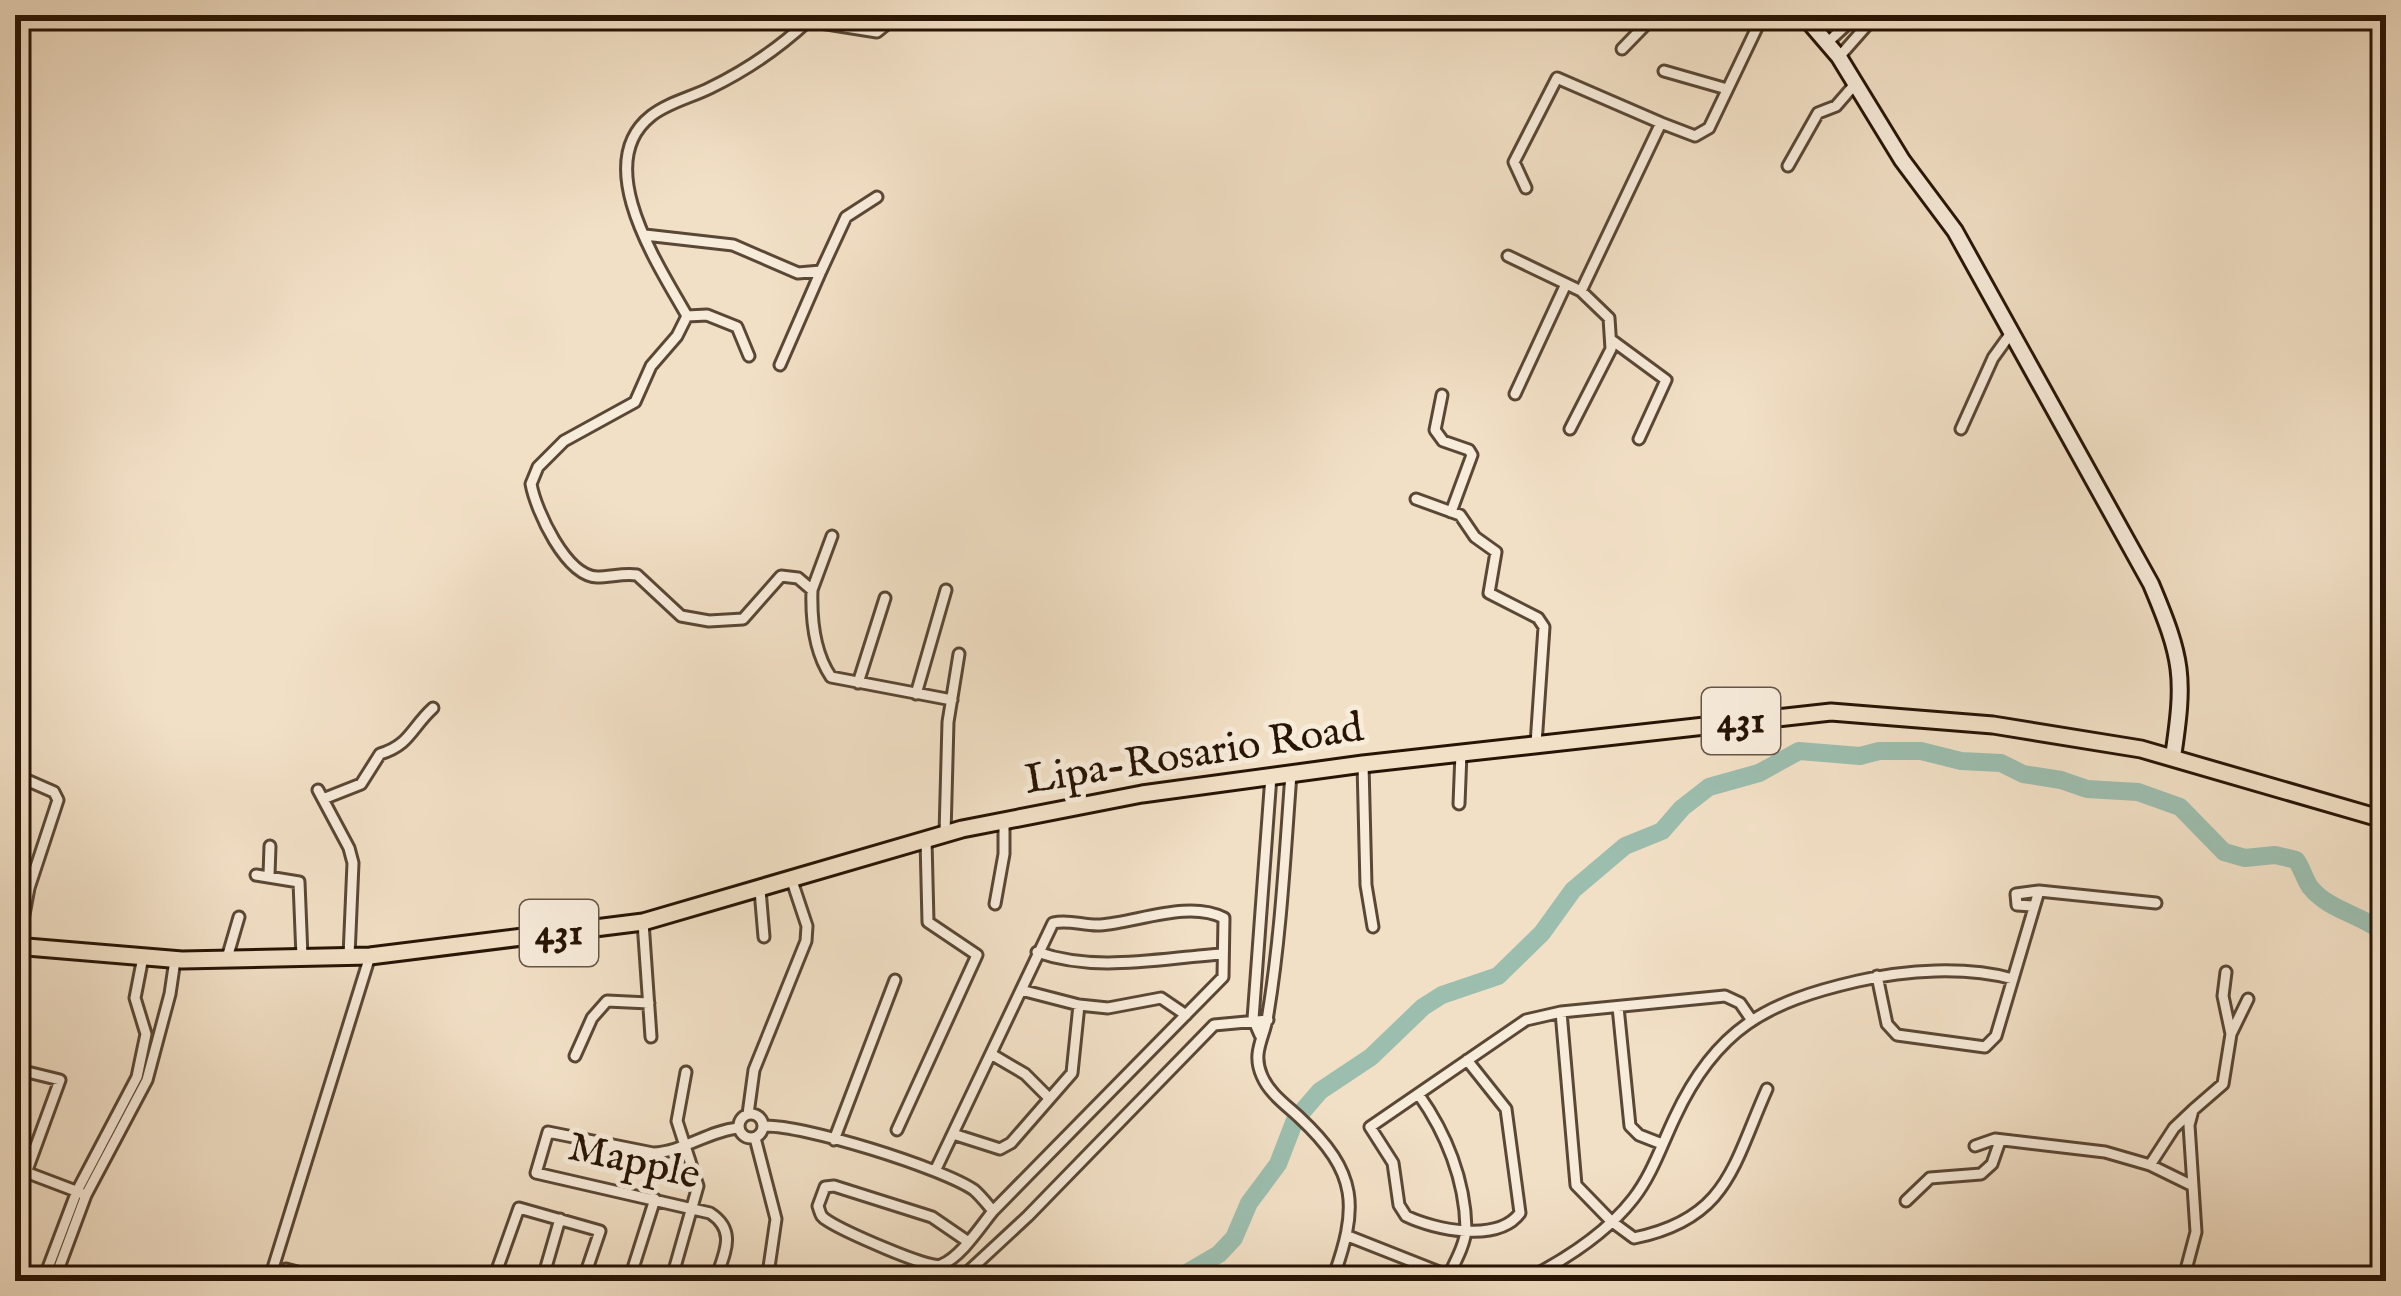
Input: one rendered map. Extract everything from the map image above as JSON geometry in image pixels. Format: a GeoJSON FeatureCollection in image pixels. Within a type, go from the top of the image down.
{"type":"FeatureCollection","features":[{"type":"Feature","properties":{"kind":"main road","name":"Lipa-Rosario Road"},"geometry":{"type":"LineString","coordinates":[[16,946],[175,960],[349,957],[643,922],[944,835],[1142,794],[1831,712],[1993,725],[2173,757],[2386,820]]}},
{"type":"Feature","properties":{"kind":"street"},"geometry":{"type":"LineString","coordinates":[[687,316],[630,201],[626,171],[632,139],[652,116],[745,70],[808,21],[877,32],[898,15]]}},
{"type":"Feature","properties":{"kind":"street"},"geometry":{"type":"LineString","coordinates":[[1622,49],[1655,15]]}},
{"type":"Feature","properties":{"kind":"street"},"geometry":{"type":"LineString","coordinates":[[1526,188],[1514,161],[1557,78],[1661,123],[1702,135],[1763,15]]}},
{"type":"Feature","properties":{"kind":"street"},"geometry":{"type":"LineString","coordinates":[[1803,15],[1839,57],[1902,160],[1955,231],[2151,584],[2174,639],[2182,693],[2173,757]]}},
{"type":"Feature","properties":{"kind":"street"},"geometry":{"type":"LineString","coordinates":[[1826,43],[1857,15]]}},
{"type":"Feature","properties":{"kind":"street"},"geometry":{"type":"LineString","coordinates":[[1839,57],[1876,15]]}},
{"type":"Feature","properties":{"kind":"street"},"geometry":{"type":"LineString","coordinates":[[1664,71],[1727,89]]}},
{"type":"Feature","properties":{"kind":"street"},"geometry":{"type":"LineString","coordinates":[[1788,166],[1818,113],[1836,106],[1856,83]]}},
{"type":"Feature","properties":{"kind":"street"},"geometry":{"type":"LineString","coordinates":[[1581,291],[1661,123]]}},
{"type":"Feature","properties":{"kind":"street"},"geometry":{"type":"LineString","coordinates":[[780,365],[846,217],[877,197]]}},
{"type":"Feature","properties":{"kind":"street"},"geometry":{"type":"LineString","coordinates":[[645,235],[733,245],[798,273],[821,271]]}},
{"type":"Feature","properties":{"kind":"street"},"geometry":{"type":"LineString","coordinates":[[1508,256],[1581,291],[1609,317],[1612,341],[1570,429]]}},
{"type":"Feature","properties":{"kind":"street"},"geometry":{"type":"LineString","coordinates":[[1515,394],[1566,284]]}},
{"type":"Feature","properties":{"kind":"street"},"geometry":{"type":"LineString","coordinates":[[687,316],[707,315],[737,327],[749,356]]}},
{"type":"Feature","properties":{"kind":"street"},"geometry":{"type":"LineString","coordinates":[[687,316],[651,366],[634,402],[564,441],[538,467],[531,484],[536,502],[563,556],[575,567],[593,578],[637,575],[680,616],[709,621],[743,619],[781,576],[798,578],[812,590]]}},
{"type":"Feature","properties":{"kind":"street"},"geometry":{"type":"LineString","coordinates":[[1961,429],[1993,358],[2011,333]]}},
{"type":"Feature","properties":{"kind":"street"},"geometry":{"type":"LineString","coordinates":[[1612,341],[1666,380],[1639,439]]}},
{"type":"Feature","properties":{"kind":"street"},"geometry":{"type":"LineString","coordinates":[[1442,395],[1435,430],[1443,441],[1472,455],[1451,512]]}},
{"type":"Feature","properties":{"kind":"street"},"geometry":{"type":"LineString","coordinates":[[1416,499],[1465,519],[1474,536],[1496,552],[1489,593],[1538,618],[1544,627],[1536,744]]}},
{"type":"Feature","properties":{"kind":"street"},"geometry":{"type":"LineString","coordinates":[[832,536],[812,590],[811,617],[826,670],[836,679],[952,700]]}},
{"type":"Feature","properties":{"kind":"street"},"geometry":{"type":"LineString","coordinates":[[916,694],[946,590]]}},
{"type":"Feature","properties":{"kind":"street"},"geometry":{"type":"LineString","coordinates":[[858,683],[885,598]]}},
{"type":"Feature","properties":{"kind":"street"},"geometry":{"type":"LineString","coordinates":[[944,835],[959,654]]}},
{"type":"Feature","properties":{"kind":"street"},"geometry":{"type":"LineString","coordinates":[[349,957],[353,863],[321,794],[362,784],[380,754],[395,751],[407,741],[434,708]]}},
{"type":"Feature","properties":{"kind":"street"},"geometry":{"type":"LineString","coordinates":[[1459,805],[1461,753]]}},
{"type":"Feature","properties":{"kind":"street"},"geometry":{"type":"LineString","coordinates":[[1364,764],[1366,886],[1373,927]]}},
{"type":"Feature","properties":{"kind":"street"},"geometry":{"type":"LineString","coordinates":[[1291,773],[1268,1020],[1256,1054],[1272,1092],[1310,1128],[1348,1176],[1348,1236],[1332,1281]]}},
{"type":"Feature","properties":{"kind":"street"},"geometry":{"type":"LineString","coordinates":[[15,775],[54,792],[58,800],[16,946]]}},
{"type":"Feature","properties":{"kind":"street"},"geometry":{"type":"LineString","coordinates":[[1260,1036],[1253,1019],[1271,776]]}},
{"type":"Feature","properties":{"kind":"street"},"geometry":{"type":"LineString","coordinates":[[995,904],[1004,821]]}},
{"type":"Feature","properties":{"kind":"street"},"geometry":{"type":"LineString","coordinates":[[897,1130],[976,955],[928,922],[926,841]]}},
{"type":"Feature","properties":{"kind":"street"},"geometry":{"type":"LineString","coordinates":[[269,875],[270,846]]}},
{"type":"Feature","properties":{"kind":"street"},"geometry":{"type":"LineString","coordinates":[[256,875],[295,879],[302,886],[302,958]]}},
{"type":"Feature","properties":{"kind":"street"},"geometry":{"type":"LineString","coordinates":[[687,1144],[738,1128],[748,1114],[754,1070],[806,941],[807,926],[792,881]]}},
{"type":"Feature","properties":{"kind":"street"},"geometry":{"type":"LineString","coordinates":[[760,890],[764,937]]}},
{"type":"Feature","properties":{"kind":"street"},"geometry":{"type":"LineString","coordinates":[[1877,976],[1887,1024],[1897,1035],[1985,1047],[1996,1036],[2039,891]]}},
{"type":"Feature","properties":{"kind":"street"},"geometry":{"type":"LineString","coordinates":[[2032,906],[2017,905],[2016,894],[2039,891],[2156,903]]}},
{"type":"Feature","properties":{"kind":"street"},"geometry":{"type":"LineString","coordinates":[[935,1172],[1036,952],[1057,921],[1097,925],[1145,916],[1213,913],[1226,922],[1223,977],[993,1211],[967,1241],[945,1262],[934,1267],[827,1221],[818,1206],[825,1187],[834,1186],[900,1204],[948,1226],[967,1241]]}},
{"type":"Feature","properties":{"kind":"street"},"geometry":{"type":"LineString","coordinates":[[226,959],[239,917]]}},
{"type":"Feature","properties":{"kind":"street"},"geometry":{"type":"LineString","coordinates":[[643,922],[651,1037]]}},
{"type":"Feature","properties":{"kind":"street"},"geometry":{"type":"LineString","coordinates":[[1261,922],[1279,923]]}},
{"type":"Feature","properties":{"kind":"street"},"geometry":{"type":"LineString","coordinates":[[1036,952],[1094,966],[1223,954]]}},
{"type":"Feature","properties":{"kind":"street"},"geometry":{"type":"LineString","coordinates":[[268,1281],[370,956]]}},
{"type":"Feature","properties":{"kind":"street"},"geometry":{"type":"LineString","coordinates":[[43,1281],[137,1077],[146,1022],[136,998],[142,957]]}},
{"type":"Feature","properties":{"kind":"street"},"geometry":{"type":"LineString","coordinates":[[54,1281],[82,1193],[141,1094],[175,960]]}},
{"type":"Feature","properties":{"kind":"street"},"geometry":{"type":"LineString","coordinates":[[1523,1281],[1565,1260],[1611,1221],[1647,1179],[1704,1064],[1729,1035],[1751,1019],[1799,994],[1877,976],[1983,971],[2013,979]]}},
{"type":"Feature","properties":{"kind":"street"},"geometry":{"type":"LineString","coordinates":[[2226,972],[2223,996],[2231,1034]]}},
{"type":"Feature","properties":{"kind":"street"},"geometry":{"type":"LineString","coordinates":[[834,1140],[895,980]]}},
{"type":"Feature","properties":{"kind":"street"},"geometry":{"type":"LineString","coordinates":[[1021,990],[1108,1008],[1161,998],[1186,1015]]}},
{"type":"Feature","properties":{"kind":"street"},"geometry":{"type":"LineString","coordinates":[[1467,1060],[1506,1109],[1520,1213],[1509,1223],[1466,1232],[1406,1216],[1399,1204],[1393,1163],[1370,1127],[1419,1095],[1467,1060],[1526,1020],[1561,1012],[1725,996],[1740,1003],[1751,1019]]}},
{"type":"Feature","properties":{"kind":"street"},"geometry":{"type":"LineString","coordinates":[[2150,1165],[2174,1128],[2223,1084],[2231,1034],[2248,999]]}},
{"type":"Feature","properties":{"kind":"street"},"geometry":{"type":"LineString","coordinates":[[575,1056],[592,1018],[607,1001],[649,1003]]}},
{"type":"Feature","properties":{"kind":"street"},"geometry":{"type":"LineString","coordinates":[[953,1134],[1004,1148],[1072,1073],[1078,1005]]}},
{"type":"Feature","properties":{"kind":"street"},"geometry":{"type":"LineString","coordinates":[[1618,1007],[1630,1126],[1639,1136],[1662,1144]]}},
{"type":"Feature","properties":{"kind":"street"},"geometry":{"type":"LineString","coordinates":[[1561,1012],[1573,1176],[1580,1192],[1628,1236],[1641,1238],[1700,1212],[1726,1186],[1766,1089]]}},
{"type":"Feature","properties":{"kind":"street"},"geometry":{"type":"LineString","coordinates":[[958,1281],[1214,1025],[1268,1020]]}},
{"type":"Feature","properties":{"kind":"street"},"geometry":{"type":"LineString","coordinates":[[146,1022],[161,1022]]}},
{"type":"Feature","properties":{"kind":"street"},"geometry":{"type":"LineString","coordinates":[[991,1054],[1024,1073],[1048,1097]]}},
{"type":"Feature","properties":{"kind":"street"},"geometry":{"type":"LineString","coordinates":[[15,1069],[60,1080],[21,1170],[15,1203]]}},
{"type":"Feature","properties":{"kind":"street"},"geometry":{"type":"LineString","coordinates":[[671,1281],[698,1186],[677,1121],[686,1072]]}},
{"type":"Feature","properties":{"kind":"street"},"geometry":{"type":"LineString","coordinates":[[1419,1095],[1453,1155],[1466,1232],[1447,1279]]}},
{"type":"Feature","properties":{"kind":"street"},"geometry":{"type":"LineString","coordinates":[[2183,1281],[2195,1232],[2188,1125],[2193,1110]]}},
{"type":"Feature","properties":{"kind":"street"},"geometry":{"type":"LineString","coordinates":[[748,1114],[758,1116],[764,1126],[834,1140],[935,1172],[974,1191],[993,1211]]}},
{"type":"Feature","properties":{"kind":"street"},"geometry":{"type":"LineString","coordinates":[[755,1138],[764,1126]]}},
{"type":"Feature","properties":{"kind":"street"},"geometry":{"type":"LineString","coordinates":[[738,1128],[744,1137],[755,1138]]}},
{"type":"Feature","properties":{"kind":"street","name":"Mapple"},"geometry":{"type":"LineString","coordinates":[[687,1144],[653,1154],[548,1132],[536,1173],[695,1208],[722,1220],[728,1242],[715,1281]]}},
{"type":"Feature","properties":{"kind":"street"},"geometry":{"type":"LineString","coordinates":[[755,1138],[776,1219],[767,1281]]}},
{"type":"Feature","properties":{"kind":"street"},"geometry":{"type":"LineString","coordinates":[[1975,1146],[2000,1141],[2105,1152],[2150,1165],[2193,1186]]}},
{"type":"Feature","properties":{"kind":"street"},"geometry":{"type":"LineString","coordinates":[[1906,1201],[1930,1178],[1981,1174],[1992,1164],[2000,1141]]}},
{"type":"Feature","properties":{"kind":"street"},"geometry":{"type":"LineString","coordinates":[[21,1170],[82,1193]]}},
{"type":"Feature","properties":{"kind":"street"},"geometry":{"type":"LineString","coordinates":[[629,1281],[655,1199]]}},
{"type":"Feature","properties":{"kind":"street"},"geometry":{"type":"LineString","coordinates":[[494,1281],[519,1208],[601,1231],[584,1281]]}},
{"type":"Feature","properties":{"kind":"street"},"geometry":{"type":"LineString","coordinates":[[542,1281],[560,1220]]}},
{"type":"Feature","properties":{"kind":"street"},"geometry":{"type":"LineString","coordinates":[[1348,1236],[1447,1279],[1462,1281]]}},
{"type":"Feature","properties":{"kind":"street"},"geometry":{"type":"LineString","coordinates":[[286,1269],[325,1280]]}},
{"type":"Feature","properties":{"kind":"waterway"},"geometry":{"type":"LineString","coordinates":[[1173,1281],[1219,1254],[1234,1238],[1249,1203],[1278,1164],[1295,1120],[1320,1091],[1371,1057],[1423,1007],[1442,995],[1498,976],[1542,933],[1573,890],[1625,846],[1662,831],[1709,787],[1759,773],[1799,751],[1860,756],[1921,751],[1961,761],[2001,763],[2023,774],[2087,789],[2138,792],[2180,807],[2224,852],[2245,858],[2275,855],[2296,860],[2318,895],[2386,935]]}}]}
